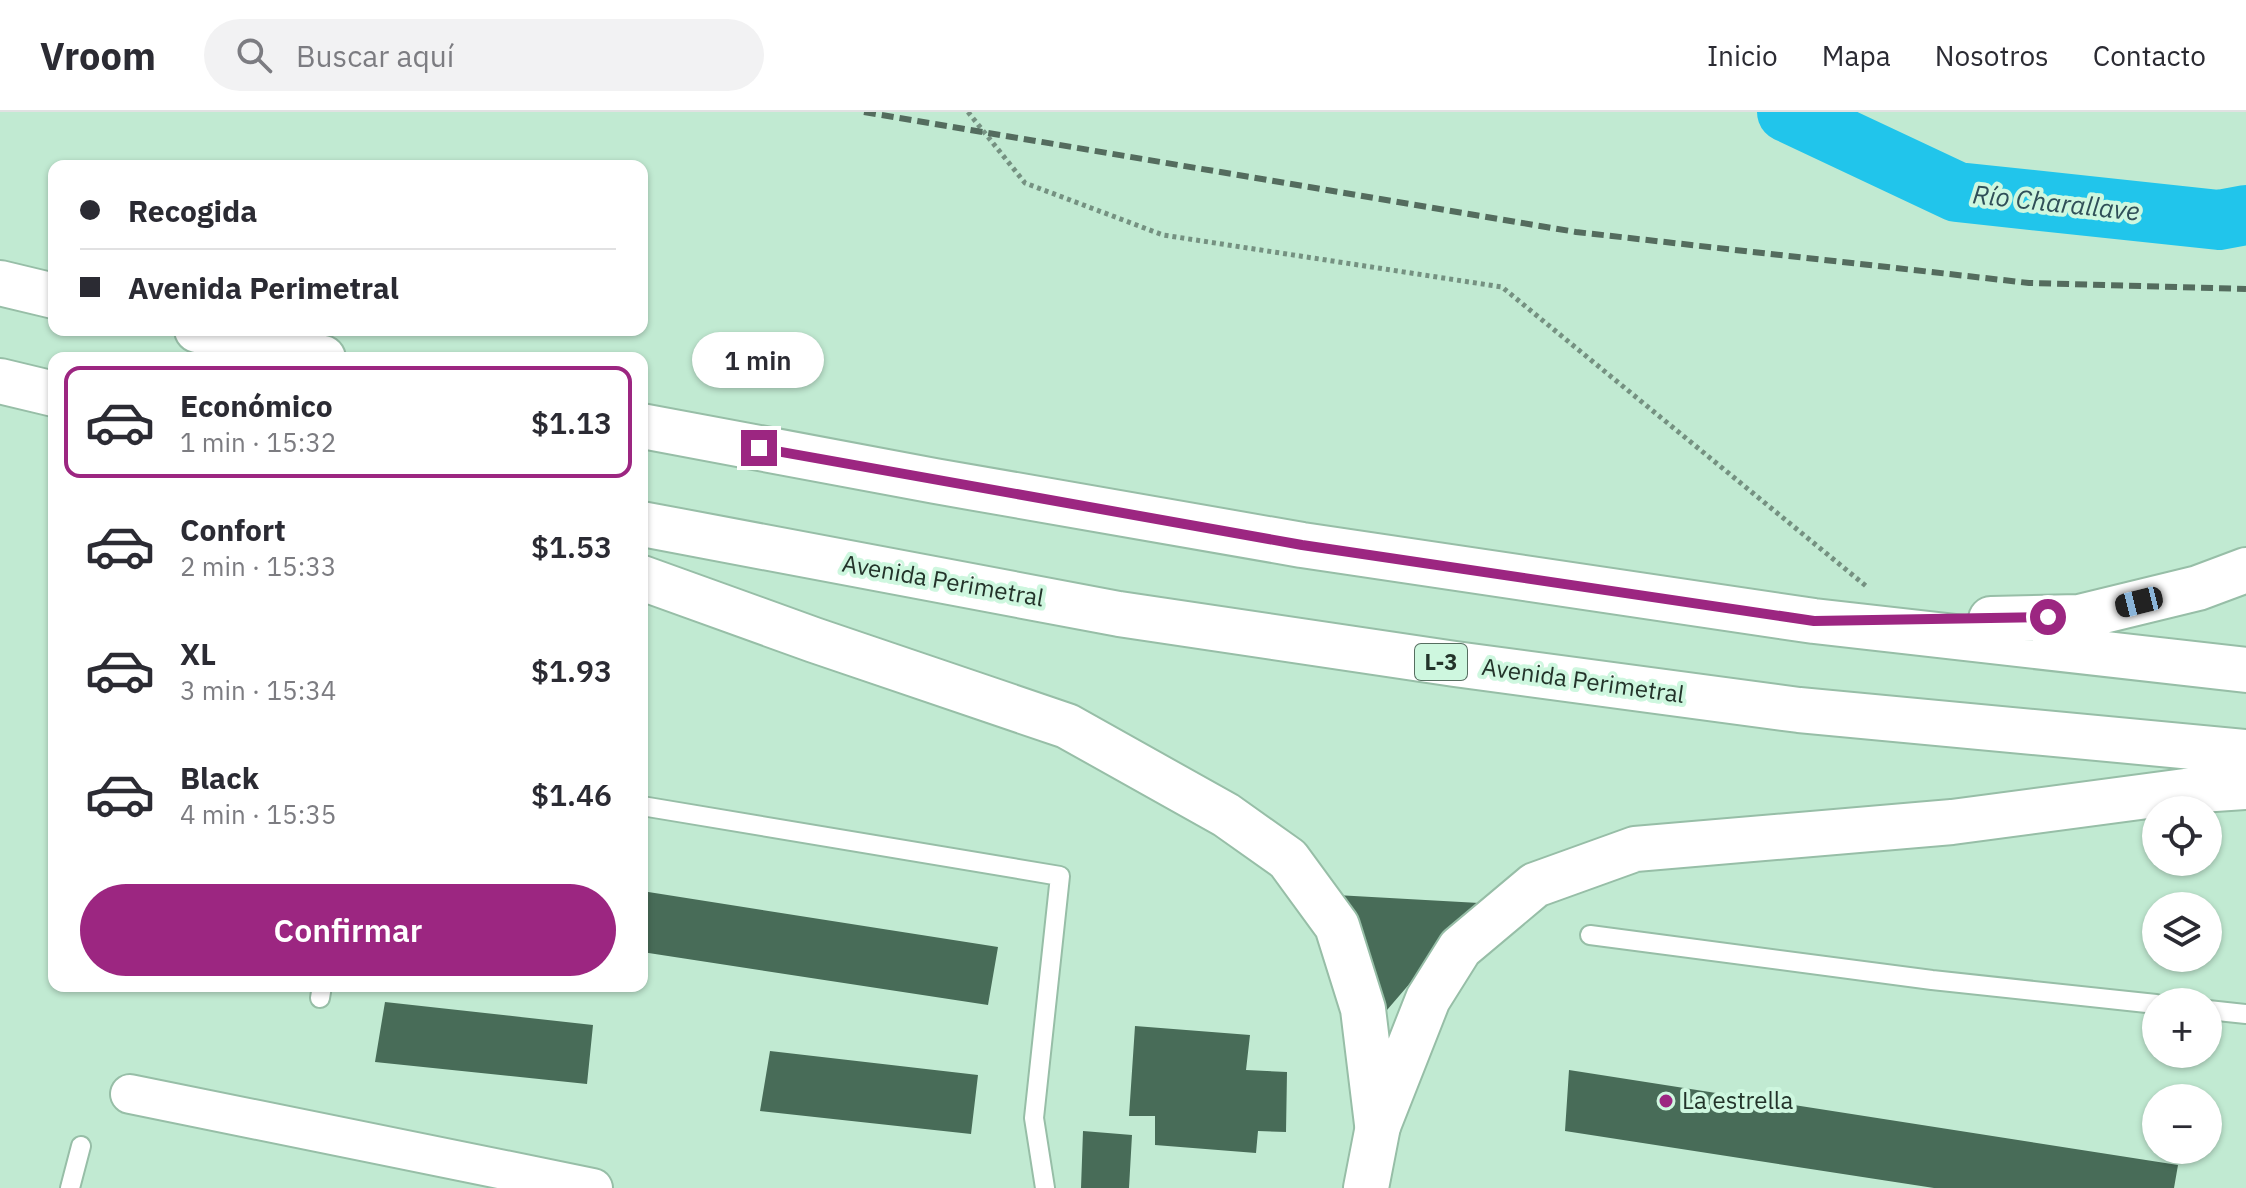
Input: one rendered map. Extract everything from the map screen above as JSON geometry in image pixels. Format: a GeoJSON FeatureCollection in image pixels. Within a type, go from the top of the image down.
{"type":"FeatureCollection","features":[{"type":"Feature","properties":{"kind":"main road"},"geometry":{"type":"LineString","coordinates":[[0,283],[48,295]]}},
{"type":"Feature","properties":{"kind":"main road"},"geometry":{"type":"LineString","coordinates":[[224,336],[296,352]]}},
{"type":"Feature","properties":{"kind":"main road"},"geometry":{"type":"LineString","coordinates":[[0,381],[48,393]]}},
{"type":"Feature","properties":{"kind":"main road"},"geometry":{"type":"LineString","coordinates":[[648,427],[1302,545],[1814,621],[2246,670]]}},
{"type":"Feature","properties":{"kind":"main road","name":"Avenida Perimetral"},"geometry":{"type":"LineString","coordinates":[[648,525],[1119,614],[1455,664],[1799,710],[2246,752]]}},
{"type":"Feature","properties":{"kind":"main road"},"geometry":{"type":"LineString","coordinates":[[1814,621],[2079,617],[2198,588],[2246,570]]}},
{"type":"Feature","properties":{"kind":"main road"},"geometry":{"type":"LineString","coordinates":[[648,580],[1067,726],[1226,815],[1288,859],[1337,926],[1363,1009],[1378,1126]]}},
{"type":"Feature","properties":{"kind":"main road"},"geometry":{"type":"LineString","coordinates":[[1366,1188],[1378,1126],[1428,999],[1460,948],[1535,885],[1635,849],[1952,822],[2185,791],[2246,787]]}},
{"type":"Feature","properties":{"kind":"street"},"geometry":{"type":"LineString","coordinates":[[130,1094],[593,1188]]}},
{"type":"Feature","properties":{"kind":"lane"},"geometry":{"type":"LineString","coordinates":[[648,807],[1060,876],[1034,1118],[1045,1188]]}},
{"type":"Feature","properties":{"kind":"lane"},"geometry":{"type":"LineString","coordinates":[[1590,935],[1932,980],[2142,1002]]}},
{"type":"Feature","properties":{"kind":"lane"},"geometry":{"type":"LineString","coordinates":[[2222,1011],[2246,1014]]}},
{"type":"Feature","properties":{"kind":"lane"},"geometry":{"type":"LineString","coordinates":[[70,1188],[81,1146]]}},
{"type":"Feature","properties":{"kind":"path"},"geometry":{"type":"LineString","coordinates":[[968,112],[1025,183],[1163,235],[1502,287],[1907,620]]}},
{"type":"Feature","properties":{"kind":"building"},"geometry":{"type":"Polygon","coordinates":[[[648,892],[998,947],[988,1005],[648,953],[648,892]]]}},
{"type":"Feature","properties":{"kind":"building"},"geometry":{"type":"Polygon","coordinates":[[[1336,895],[1479,903],[1387,1010],[1336,895]]]}},
{"type":"Feature","properties":{"kind":"building"},"geometry":{"type":"Polygon","coordinates":[[[385,1002],[593,1025],[587,1084],[375,1062],[385,1002]]]}},
{"type":"Feature","properties":{"kind":"building"},"geometry":{"type":"Polygon","coordinates":[[[1135,1026],[1250,1035],[1246,1070],[1287,1072],[1286,1132],[1258,1131],[1256,1153],[1155,1145],[1155,1116],[1129,1116],[1135,1026]]]}},
{"type":"Feature","properties":{"kind":"building"},"geometry":{"type":"Polygon","coordinates":[[[770,1051],[978,1075],[971,1134],[760,1111],[770,1051]]]}},
{"type":"Feature","properties":{"kind":"building","name":"La estrella"},"geometry":{"type":"Polygon","coordinates":[[[1569,1070],[2142,1159],[2142,1164],[2178,1165],[2174,1188],[1934,1188],[1565,1131],[1569,1070]]]}},
{"type":"Feature","properties":{"kind":"building"},"geometry":{"type":"Polygon","coordinates":[[[1083,1131],[1132,1135],[1129,1188],[1081,1188],[1083,1131]]]}},
{"type":"Feature","properties":{"kind":"waterway","name":"Río Charallave"},"geometry":{"type":"LineString","coordinates":[[1787,112],[1957,192],[2219,220],[2246,215]]}},
{"type":"Feature","properties":{"kind":"railway"},"geometry":{"type":"LineString","coordinates":[[864,112],[1576,232],[2029,283],[2246,289]]}},
{"type":"Feature","properties":{"kind":"place","name":"La estrella"},"geometry":{"type":"Point","coordinates":[1666,1101]}},
{"type":"Feature","properties":{"kind":"route"},"geometry":{"type":"LineString","coordinates":[[759,448],[1302,545],[1814,621],[2048,617]]}}]}
